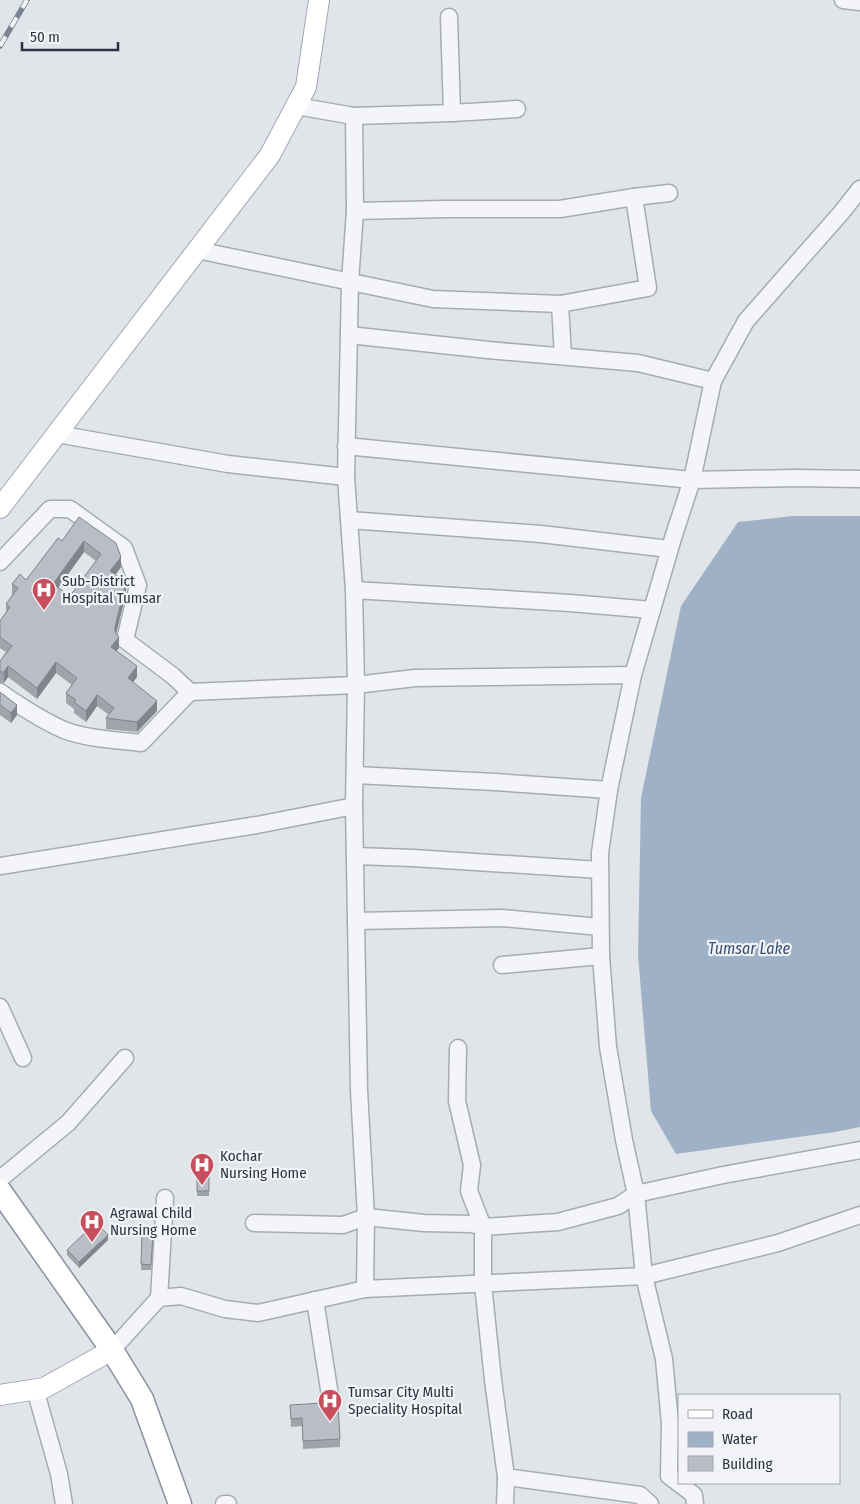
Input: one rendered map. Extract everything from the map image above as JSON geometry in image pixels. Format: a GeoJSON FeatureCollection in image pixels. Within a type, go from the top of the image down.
{"type":"FeatureCollection","features":[{"type":"Feature","properties":{"kind":"highway"},"geometry":{"type":"LineString","coordinates":[[0,1192],[112,1350],[142,1399],[180,1504]]}},
{"type":"Feature","properties":{"kind":"main road"},"geometry":{"type":"LineString","coordinates":[[0,508],[270,155],[306,87],[319,0]]}},
{"type":"Feature","properties":{"kind":"main road"},"geometry":{"type":"LineString","coordinates":[[0,1395],[44,1388],[112,1350]]}},
{"type":"Feature","properties":{"kind":"street"},"geometry":{"type":"LineString","coordinates":[[843,0],[860,2]]}},
{"type":"Feature","properties":{"kind":"street"},"geometry":{"type":"LineString","coordinates":[[449,17],[452,113]]}},
{"type":"Feature","properties":{"kind":"street"},"geometry":{"type":"LineString","coordinates":[[296,106],[354,116],[517,109]]}},
{"type":"Feature","properties":{"kind":"street"},"geometry":{"type":"LineString","coordinates":[[354,116],[355,211],[350,282],[346,478],[354,590],[356,685],[354,806],[359,1090],[366,1216],[365,1289]]}},
{"type":"Feature","properties":{"kind":"street"},"geometry":{"type":"LineString","coordinates":[[678,1483],[669,1476],[670,1423],[664,1359],[644,1276],[636,1194],[624,1140],[608,1047],[601,956],[600,853],[608,790],[633,675],[692,480],[713,381],[746,321],[860,189]]}},
{"type":"Feature","properties":{"kind":"street"},"geometry":{"type":"LineString","coordinates":[[355,211],[560,209],[668,193]]}},
{"type":"Feature","properties":{"kind":"street"},"geometry":{"type":"LineString","coordinates":[[197,250],[433,299],[560,304],[648,288],[634,198]]}},
{"type":"Feature","properties":{"kind":"street"},"geometry":{"type":"LineString","coordinates":[[560,304],[563,356]]}},
{"type":"Feature","properties":{"kind":"street"},"geometry":{"type":"LineString","coordinates":[[349,335],[638,363],[713,381]]}},
{"type":"Feature","properties":{"kind":"street"},"geometry":{"type":"LineString","coordinates":[[57,434],[228,464],[346,478]]}},
{"type":"Feature","properties":{"kind":"street"},"geometry":{"type":"LineString","coordinates":[[346,446],[692,480],[860,479]]}},
{"type":"Feature","properties":{"kind":"street"},"geometry":{"type":"LineString","coordinates":[[0,562],[50,508],[70,509],[124,548],[138,585],[125,640],[173,676],[190,692]]}},
{"type":"Feature","properties":{"kind":"street"},"geometry":{"type":"LineString","coordinates":[[349,520],[541,534],[670,549]]}},
{"type":"Feature","properties":{"kind":"street"},"geometry":{"type":"LineString","coordinates":[[354,590],[652,610]]}},
{"type":"Feature","properties":{"kind":"street"},"geometry":{"type":"LineString","coordinates":[[0,692],[30,712],[65,730],[105,739],[141,742],[190,692],[356,685],[414,678],[633,675]]}},
{"type":"Feature","properties":{"kind":"street"},"geometry":{"type":"LineString","coordinates":[[355,776],[495,782],[608,790]]}},
{"type":"Feature","properties":{"kind":"street"},"geometry":{"type":"LineString","coordinates":[[0,866],[257,825],[354,806]]}},
{"type":"Feature","properties":{"kind":"street"},"geometry":{"type":"LineString","coordinates":[[355,856],[600,870]]}},
{"type":"Feature","properties":{"kind":"street"},"geometry":{"type":"LineString","coordinates":[[356,921],[502,918],[600,927]]}},
{"type":"Feature","properties":{"kind":"street"},"geometry":{"type":"LineString","coordinates":[[502,965],[601,956]]}},
{"type":"Feature","properties":{"kind":"street"},"geometry":{"type":"LineString","coordinates":[[0,1007],[23,1058]]}},
{"type":"Feature","properties":{"kind":"street"},"geometry":{"type":"LineString","coordinates":[[458,1048],[457,1101],[472,1165],[469,1191],[483,1227],[484,1284],[492,1380],[506,1476],[505,1504]]}},
{"type":"Feature","properties":{"kind":"street"},"geometry":{"type":"LineString","coordinates":[[0,1179],[68,1123],[125,1058]]}},
{"type":"Feature","properties":{"kind":"street"},"geometry":{"type":"LineString","coordinates":[[254,1222],[344,1225],[366,1216],[424,1223],[472,1224],[483,1227],[558,1222],[618,1206],[636,1194],[723,1175],[860,1150]]}},
{"type":"Feature","properties":{"kind":"street"},"geometry":{"type":"LineString","coordinates":[[112,1350],[159,1298],[165,1198]]}},
{"type":"Feature","properties":{"kind":"street"},"geometry":{"type":"LineString","coordinates":[[159,1298],[181,1296],[225,1308],[258,1313],[365,1289],[644,1276],[778,1243],[860,1216]]}},
{"type":"Feature","properties":{"kind":"street"},"geometry":{"type":"LineString","coordinates":[[315,1300],[331,1402]]}},
{"type":"Feature","properties":{"kind":"street"},"geometry":{"type":"LineString","coordinates":[[34,1389],[59,1474],[64,1504]]}},
{"type":"Feature","properties":{"kind":"street"},"geometry":{"type":"LineString","coordinates":[[506,1476],[640,1495],[650,1504]]}},
{"type":"Feature","properties":{"kind":"street"},"geometry":{"type":"LineString","coordinates":[[680,1484],[694,1495],[695,1504]]}},
{"type":"Feature","properties":{"kind":"water","name":"Tumsar Lake"},"geometry":{"type":"Polygon","coordinates":[[[793,516],[860,516],[860,1127],[676,1154],[651,1111],[638,955],[641,798],[681,606],[738,522],[793,516]]]}},
{"type":"Feature","properties":{"kind":"building"},"geometry":{"type":"Polygon","coordinates":[[[79,517],[116,543],[121,557],[110,571],[126,582],[115,627],[115,632],[119,637],[111,647],[137,666],[128,678],[157,701],[137,722],[106,718],[114,708],[97,695],[86,711],[66,693],[77,678],[56,662],[37,688],[8,666],[4,672],[0,672],[0,661],[12,646],[0,637],[0,621],[10,607],[6,604],[18,588],[12,584],[20,574],[26,580],[58,538],[62,541],[79,517]],[[84,541],[53,584],[70,596],[101,554],[84,541]]]}},
{"type":"Feature","properties":{"kind":"building"},"geometry":{"type":"Polygon","coordinates":[[[0,692],[17,705],[11,713],[0,705],[0,692]]]}},
{"type":"Feature","properties":{"kind":"building"},"geometry":{"type":"Polygon","coordinates":[[[197,1174],[209,1174],[209,1191],[197,1191],[197,1174]]]}},
{"type":"Feature","properties":{"kind":"building"},"geometry":{"type":"Polygon","coordinates":[[[96,1222],[108,1235],[79,1262],[67,1250],[96,1222]]]}},
{"type":"Feature","properties":{"kind":"building"},"geometry":{"type":"Polygon","coordinates":[[[142,1233],[153,1233],[151,1265],[141,1264],[142,1233]]]}},
{"type":"Feature","properties":{"kind":"building"},"geometry":{"type":"Polygon","coordinates":[[[338,1402],[340,1439],[303,1441],[302,1418],[291,1419],[290,1405],[338,1402]]]}},
{"type":"Feature","properties":{"kind":"railway"},"geometry":{"type":"LineString","coordinates":[[0,46],[27,0]]}},
{"type":"Feature","properties":{"kind":"place","name":"Sub-District Hospital Tumsar"},"geometry":{"type":"Point","coordinates":[44,611]}},
{"type":"Feature","properties":{"kind":"place","name":"Kochar Nursing Home"},"geometry":{"type":"Point","coordinates":[202,1186]}},
{"type":"Feature","properties":{"kind":"place","name":"Agrawal Child Nursing Home"},"geometry":{"type":"Point","coordinates":[92,1243]}},
{"type":"Feature","properties":{"kind":"place","name":"Tumsar City Multi Speciality Hospital"},"geometry":{"type":"Point","coordinates":[330,1422]}}]}
